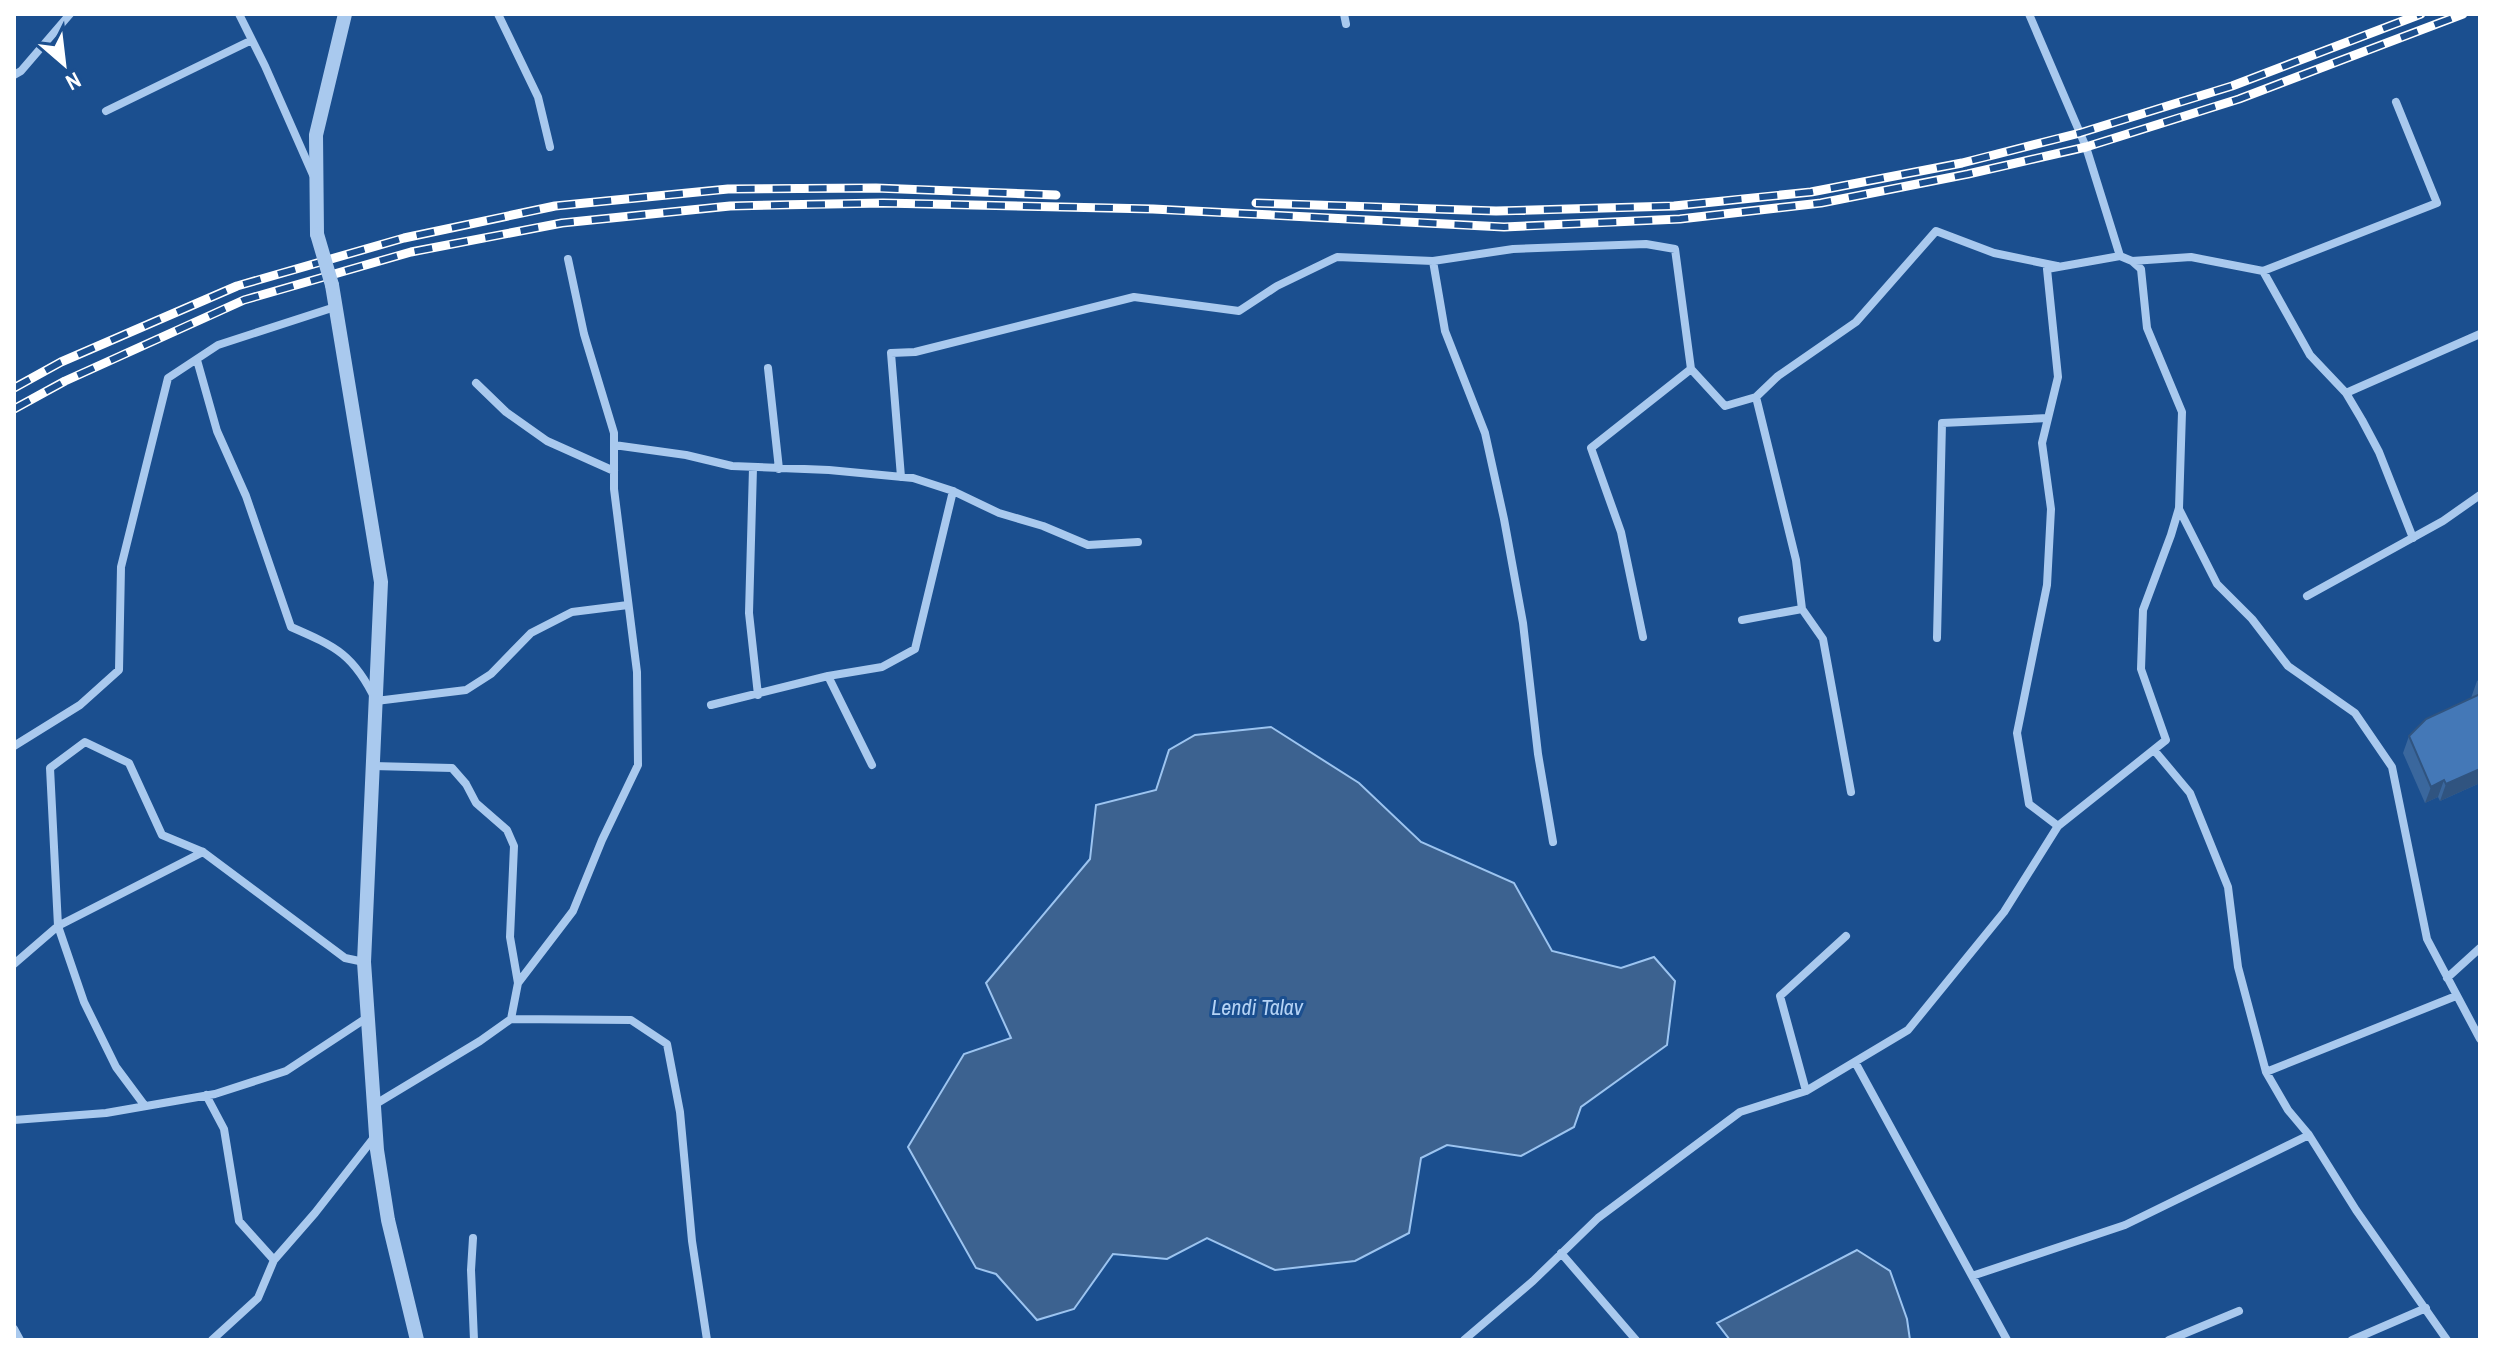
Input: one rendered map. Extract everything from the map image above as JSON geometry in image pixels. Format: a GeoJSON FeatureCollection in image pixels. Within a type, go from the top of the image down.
{"type":"FeatureCollection","features":[{"type":"Feature","properties":{"kind":"street"},"geometry":{"type":"LineString","coordinates":[[14,75],[21,71],[70,14]]}},
{"type":"Feature","properties":{"kind":"street"},"geometry":{"type":"LineString","coordinates":[[239,14],[316,183]]}},
{"type":"Feature","properties":{"kind":"street"},"geometry":{"type":"LineString","coordinates":[[345,14],[316,135],[317,234],[332,285],[381,582],[364,962],[376,1134],[388,1220],[417,1340]]}},
{"type":"Feature","properties":{"kind":"street"},"geometry":{"type":"LineString","coordinates":[[498,14],[538,97],[550,147]]}},
{"type":"Feature","properties":{"kind":"street"},"geometry":{"type":"LineString","coordinates":[[1344,14],[1346,24]]}},
{"type":"Feature","properties":{"kind":"street"},"geometry":{"type":"LineString","coordinates":[[2029,14],[2086,147],[2120,256]]}},
{"type":"Feature","properties":{"kind":"street"},"geometry":{"type":"LineString","coordinates":[[106,111],[252,40]]}},
{"type":"Feature","properties":{"kind":"street"},"geometry":{"type":"LineString","coordinates":[[2132,261],[2191,257],[2263,271],[2437,203],[2396,102]]}},
{"type":"Feature","properties":{"kind":"street"},"geometry":{"type":"LineString","coordinates":[[901,477],[891,353],[915,352],[1134,297],[1239,311],[1277,286],[1337,257],[1433,261],[1513,249],[1646,244],[1675,249],[1691,369],[1725,406],[1756,397],[1778,376],[1856,322],[1936,231],[1994,253],[2057,266]]}},
{"type":"Feature","properties":{"kind":"street"},"geometry":{"type":"LineString","coordinates":[[1464,1340],[1598,1218],[1740,1112],[1806,1091],[1908,1030],[2004,912],[2058,826],[2166,740],[2141,669],[2143,610],[2179,508],[2182,412],[2147,328],[2141,269],[2120,256],[2047,269],[2058,377],[2042,443],[2051,509],[2047,585],[2017,733],[2029,804],[2058,826]]}},
{"type":"Feature","properties":{"kind":"street"},"geometry":{"type":"LineString","coordinates":[[518,983],[573,911],[638,765],[637,672],[614,489],[614,433],[584,334],[568,259]]}},
{"type":"Feature","properties":{"kind":"street"},"geometry":{"type":"LineString","coordinates":[[1433,261],[1445,331],[1485,433],[1504,519],[1523,623],[1538,754],[1553,842]]}},
{"type":"Feature","properties":{"kind":"street"},"geometry":{"type":"LineString","coordinates":[[2263,271],[2310,355],[2346,393],[2379,452],[2413,538]]}},
{"type":"Feature","properties":{"kind":"street"},"geometry":{"type":"LineString","coordinates":[[14,746],[80,705],[119,670],[121,567],[168,378],[218,345],[335,307]]}},
{"type":"Feature","properties":{"kind":"street"},"geometry":{"type":"LineString","coordinates":[[2346,393],[2480,334]]}},
{"type":"Feature","properties":{"kind":"street"},"geometry":{"type":"LineString","coordinates":[[197,360],[217,431],[246,496],[291,627],[335,648],[362,673],[376,701]]}},
{"type":"Feature","properties":{"kind":"street"},"geometry":{"type":"LineString","coordinates":[[768,368],[779,469]]}},
{"type":"Feature","properties":{"kind":"street"},"geometry":{"type":"LineString","coordinates":[[1643,637],[1621,532],[1591,448],[1691,369]]}},
{"type":"Feature","properties":{"kind":"street"},"geometry":{"type":"LineString","coordinates":[[476,383],[506,412],[547,441],[614,471]]}},
{"type":"Feature","properties":{"kind":"street"},"geometry":{"type":"LineString","coordinates":[[1756,397],[1796,560],[1802,609],[1823,639],[1851,792]]}},
{"type":"Feature","properties":{"kind":"street"},"geometry":{"type":"LineString","coordinates":[[1937,638],[1942,423],[2048,418]]}},
{"type":"Feature","properties":{"kind":"street"},"geometry":{"type":"LineString","coordinates":[[614,445],[753,468],[829,470],[913,478],[1088,545],[1138,542]]}},
{"type":"Feature","properties":{"kind":"street"},"geometry":{"type":"LineString","coordinates":[[753,468],[749,613],[758,695]]}},
{"type":"Feature","properties":{"kind":"street"},"geometry":{"type":"LineString","coordinates":[[711,705],[828,676],[882,667],[915,649],[953,491]]}},
{"type":"Feature","properties":{"kind":"street"},"geometry":{"type":"LineString","coordinates":[[2307,596],[2413,538],[2480,495]]}},
{"type":"Feature","properties":{"kind":"street"},"geometry":{"type":"LineString","coordinates":[[2179,508],[2217,584],[2252,619],[2288,666],[2355,713],[2392,767],[2427,939],[2480,1039]]}},
{"type":"Feature","properties":{"kind":"street"},"geometry":{"type":"LineString","coordinates":[[376,701],[466,690],[491,674],[531,633],[572,612],[628,605]]}},
{"type":"Feature","properties":{"kind":"street"},"geometry":{"type":"LineString","coordinates":[[1742,620],[1802,609]]}},
{"type":"Feature","properties":{"kind":"street"},"geometry":{"type":"LineString","coordinates":[[828,676],[872,765]]}},
{"type":"Feature","properties":{"kind":"street"},"geometry":{"type":"LineString","coordinates":[[145,1106],[116,1067],[84,1002],[58,926],[50,768],[85,742],[129,763],[162,835],[203,852],[345,958],[364,962]]}},
{"type":"Feature","properties":{"kind":"street"},"geometry":{"type":"LineString","coordinates":[[2154,750],[2190,793],[2228,887],[2238,967],[2266,1072],[2288,1110],[2309,1135],[2356,1210],[2447,1340]]}},
{"type":"Feature","properties":{"kind":"street"},"geometry":{"type":"LineString","coordinates":[[373,766],[452,768],[466,784],[476,803],[507,830],[514,846],[510,937],[518,983],[511,1019]]}},
{"type":"Feature","properties":{"kind":"street"},"geometry":{"type":"LineString","coordinates":[[14,964],[58,926],[203,852]]}},
{"type":"Feature","properties":{"kind":"street"},"geometry":{"type":"LineString","coordinates":[[1806,1091],[1780,996],[1846,936]]}},
{"type":"Feature","properties":{"kind":"street"},"geometry":{"type":"LineString","coordinates":[[2447,978],[2480,948]]}},
{"type":"Feature","properties":{"kind":"street"},"geometry":{"type":"LineString","coordinates":[[2266,1072],[2456,996]]}},
{"type":"Feature","properties":{"kind":"street"},"geometry":{"type":"LineString","coordinates":[[14,1120],[106,1113],[206,1095],[286,1071],[368,1017]]}},
{"type":"Feature","properties":{"kind":"street"},"geometry":{"type":"LineString","coordinates":[[374,1105],[511,1019],[631,1020],[667,1044],[680,1112],[692,1241],[707,1340]]}},
{"type":"Feature","properties":{"kind":"street"},"geometry":{"type":"LineString","coordinates":[[1855,1062],[2007,1340]]}},
{"type":"Feature","properties":{"kind":"street"},"geometry":{"type":"LineString","coordinates":[[206,1095],[224,1129],[239,1221],[274,1260]]}},
{"type":"Feature","properties":{"kind":"street"},"geometry":{"type":"LineString","coordinates":[[212,1340],[258,1298],[274,1260],[376,1134]]}},
{"type":"Feature","properties":{"kind":"street"},"geometry":{"type":"LineString","coordinates":[[1972,1276],[2125,1225],[2309,1135]]}},
{"type":"Feature","properties":{"kind":"street"},"geometry":{"type":"LineString","coordinates":[[473,1238],[474,1340]]}},
{"type":"Feature","properties":{"kind":"street"},"geometry":{"type":"LineString","coordinates":[[1561,1253],[1636,1340]]}},
{"type":"Feature","properties":{"kind":"street"},"geometry":{"type":"LineString","coordinates":[[2352,1340],[2426,1308]]}},
{"type":"Feature","properties":{"kind":"street"},"geometry":{"type":"LineString","coordinates":[[2169,1340],[2239,1311]]}},
{"type":"Feature","properties":{"kind":"street"},"geometry":{"type":"LineString","coordinates":[[14,1329],[20,1340]]}},
{"type":"Feature","properties":{"kind":"water","name":"Lendi Talav"},"geometry":{"type":"Polygon","coordinates":[[[1271,727],[1359,783],[1421,842],[1514,883],[1552,951],[1621,968],[1654,957],[1675,981],[1667,1045],[1581,1107],[1574,1127],[1521,1156],[1447,1145],[1421,1158],[1409,1233],[1355,1261],[1275,1270],[1207,1238],[1167,1259],[1113,1254],[1074,1309],[1037,1320],[996,1274],[976,1268],[908,1147],[964,1054],[1011,1038],[986,983],[1090,859],[1096,805],[1156,790],[1169,750],[1195,735],[1271,727]]]}},
{"type":"Feature","properties":{"kind":"water"},"geometry":{"type":"Polygon","coordinates":[[[1857,1250],[1890,1271],[1907,1319],[1910,1340],[1730,1340],[1717,1323],[1857,1250]]]}},
{"type":"Feature","properties":{"kind":"building"},"geometry":{"type":"Polygon","coordinates":[[[2480,694],[2480,769],[2431,787],[2409,736],[2426,719],[2480,694]]]}},
{"type":"Feature","properties":{"kind":"railway"},"geometry":{"type":"LineString","coordinates":[[1256,203],[1496,211],[1674,206],[1811,192],[1962,163],[2080,133],[2232,86],[2421,14]]}},
{"type":"Feature","properties":{"kind":"railway"},"geometry":{"type":"LineString","coordinates":[[14,409],[65,381],[244,300],[411,252],[562,223],[730,206],[883,203],[1153,209],[1504,227],[1680,219],[1821,203],[2086,147],[2239,99],[2463,14]]}},
{"type":"Feature","properties":{"kind":"railway"},"geometry":{"type":"LineString","coordinates":[[14,388],[61,362],[237,286],[404,238],[555,206],[728,189],[876,188],[1056,195]]}}]}
